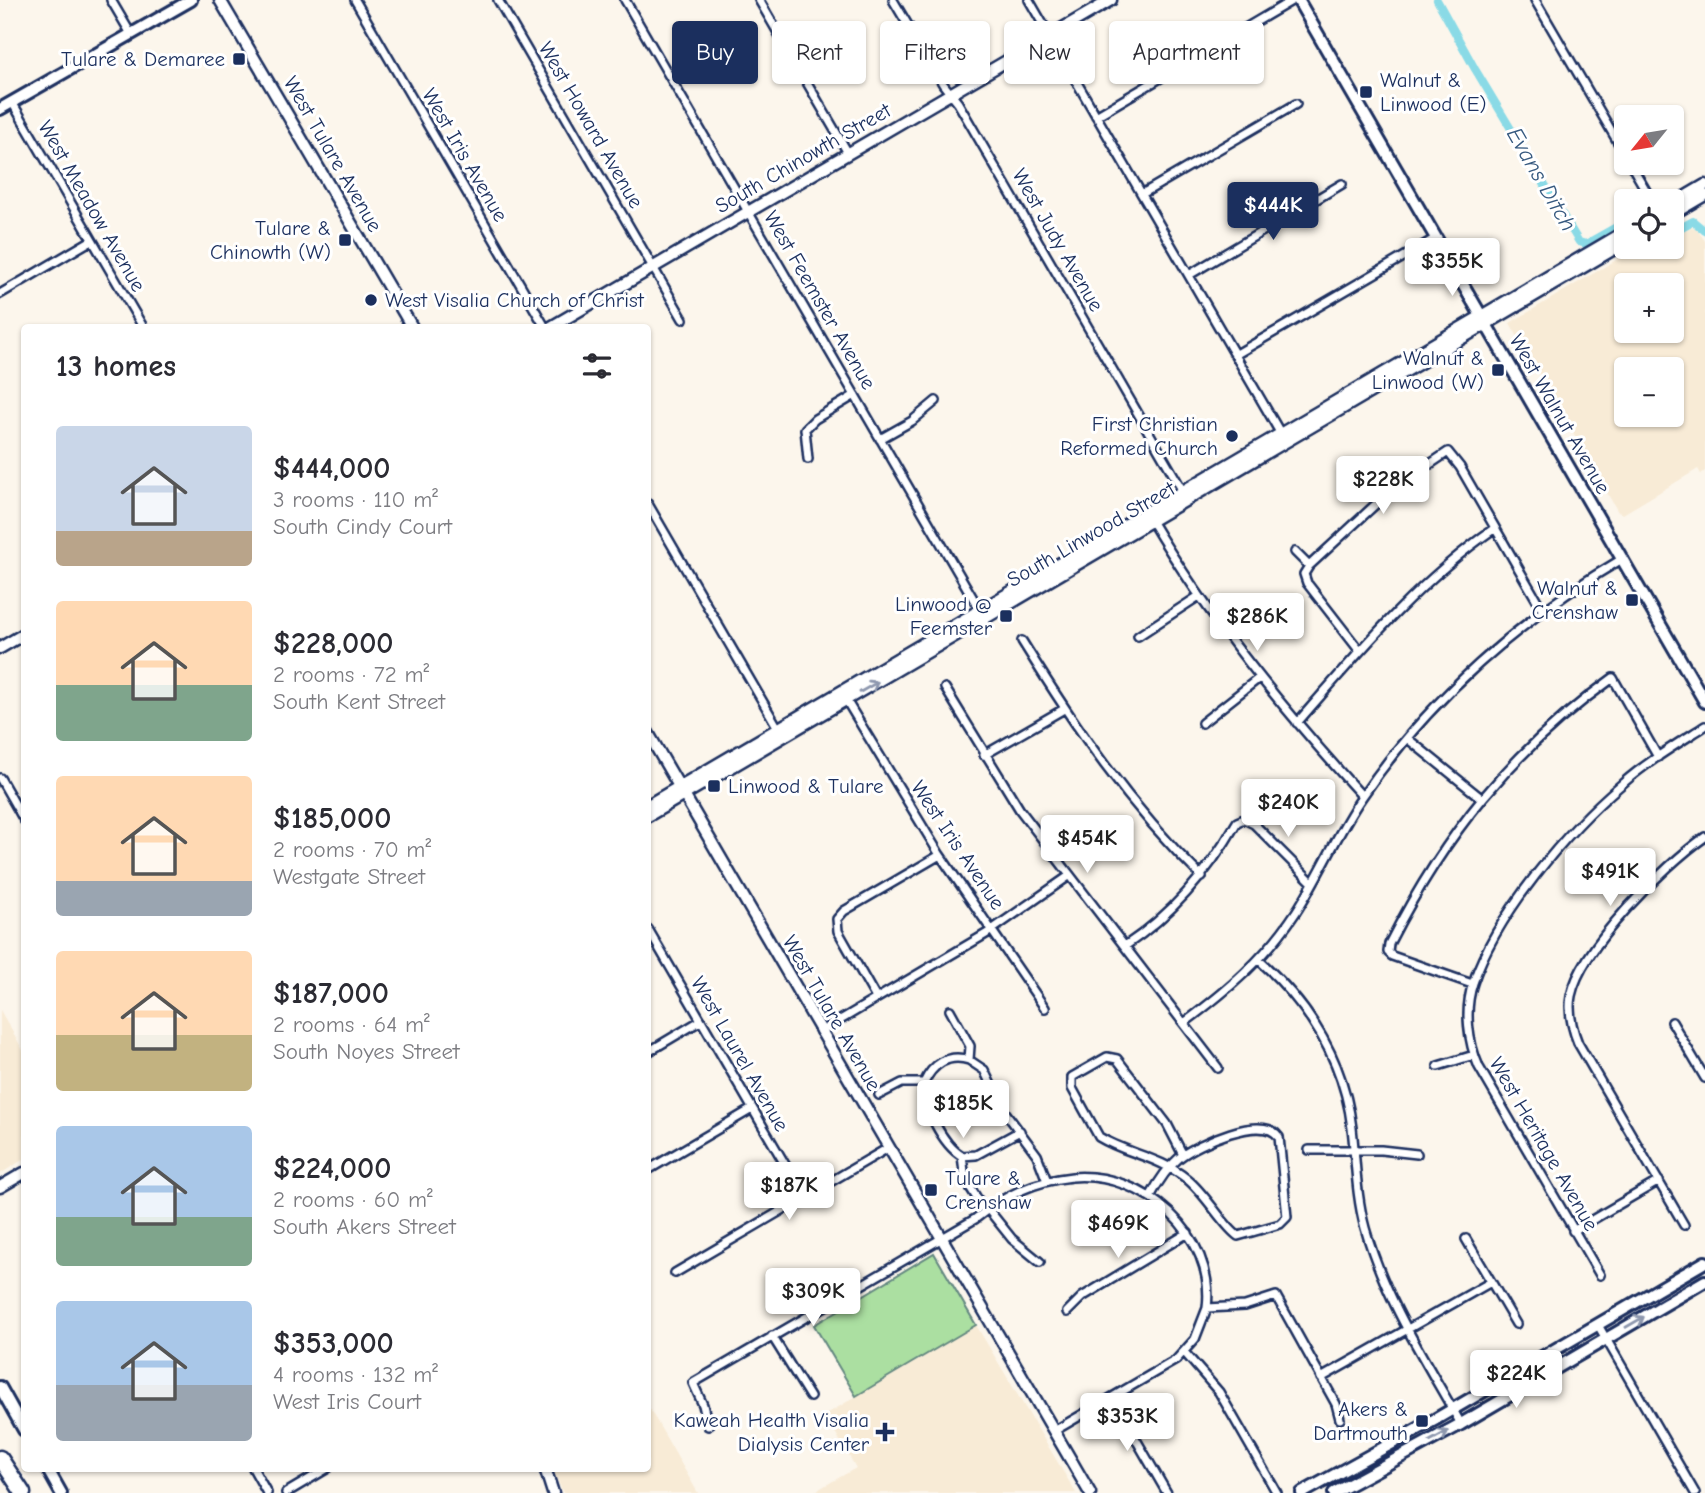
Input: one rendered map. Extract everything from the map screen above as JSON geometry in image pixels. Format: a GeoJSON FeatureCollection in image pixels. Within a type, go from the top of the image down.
{"type":"FeatureCollection","features":[{"type":"Feature","properties":{"kind":"highway"},"geometry":{"type":"LineString","coordinates":[[0,1461],[17,1493]]}},
{"type":"Feature","properties":{"kind":"highway"},"geometry":{"type":"LineString","coordinates":[[0,1461],[23,1493]]}},
{"type":"Feature","properties":{"kind":"main road"},"geometry":{"type":"LineString","coordinates":[[0,109],[191,0]]}},
{"type":"Feature","properties":{"kind":"main road","name":"West Walnut Avenue"},"geometry":{"type":"LineString","coordinates":[[1295,0],[1705,702]]}},
{"type":"Feature","properties":{"kind":"main road"},"geometry":{"type":"LineString","coordinates":[[1302,1493],[1705,1262]]}},
{"type":"Feature","properties":{"kind":"main road"},"geometry":{"type":"LineString","coordinates":[[1334,1493],[1461,1423],[1705,1280]]}},
{"type":"Feature","properties":{"kind":"main road"},"geometry":{"type":"LineString","coordinates":[[0,1387],[21,1425]]}},
{"type":"Feature","properties":{"kind":"main road"},"geometry":{"type":"LineString","coordinates":[[49,1472],[61,1493]]}},
{"type":"Feature","properties":{"kind":"street"},"geometry":{"type":"LineString","coordinates":[[111,0],[131,34]]}},
{"type":"Feature","properties":{"kind":"street","name":"West Tulare Avenue"},"geometry":{"type":"LineString","coordinates":[[220,0],[410,324]]}},
{"type":"Feature","properties":{"kind":"street","name":"West Iris Avenue"},"geometry":{"type":"LineString","coordinates":[[355,0],[543,324]]}},
{"type":"Feature","properties":{"kind":"street","name":"West Howard Avenue"},"geometry":{"type":"LineString","coordinates":[[498,0],[683,319]]}},
{"type":"Feature","properties":{"kind":"street","name":"West Feemster Avenue"},"geometry":{"type":"LineString","coordinates":[[625,0],[982,615]]}},
{"type":"Feature","properties":{"kind":"street"},"geometry":{"type":"LineString","coordinates":[[759,0],[848,153]]}},
{"type":"Feature","properties":{"kind":"street","name":"West Judy Avenue"},"geometry":{"type":"LineString","coordinates":[[893,0],[1186,496]]}},
{"type":"Feature","properties":{"kind":"street"},"geometry":{"type":"LineString","coordinates":[[1029,0],[1041,21]]}},
{"type":"Feature","properties":{"kind":"street","name":"South Chinowth Street"},"geometry":{"type":"LineString","coordinates":[[1075,21],[1111,0]]}},
{"type":"Feature","properties":{"kind":"street"},"geometry":{"type":"LineString","coordinates":[[1096,116],[1295,0]]}},
{"type":"Feature","properties":{"kind":"street"},"geometry":{"type":"LineString","coordinates":[[1535,0],[1614,135]]}},
{"type":"Feature","properties":{"kind":"street","name":"South Chinowth Street"},"geometry":{"type":"LineString","coordinates":[[556,324],[1004,63]]}},
{"type":"Feature","properties":{"kind":"street"},"geometry":{"type":"LineString","coordinates":[[1078,84],[1283,439]]}},
{"type":"Feature","properties":{"kind":"street","name":"West Meadow Avenue"},"geometry":{"type":"LineString","coordinates":[[12,102],[141,324]]}},
{"type":"Feature","properties":{"kind":"street"},"geometry":{"type":"LineString","coordinates":[[1142,194],[1296,104]]}},
{"type":"Feature","properties":{"kind":"street"},"geometry":{"type":"LineString","coordinates":[[1189,275],[1342,184]]}},
{"type":"Feature","properties":{"kind":"street"},"geometry":{"type":"LineString","coordinates":[[1684,197],[1705,185]]}},
{"type":"Feature","properties":{"kind":"street"},"geometry":{"type":"LineString","coordinates":[[1684,207],[1705,195]]}},
{"type":"Feature","properties":{"kind":"street"},"geometry":{"type":"LineString","coordinates":[[1235,355],[1436,238]]}},
{"type":"Feature","properties":{"kind":"street","name":"South Linwood Street"},"geometry":{"type":"LineString","coordinates":[[1484,321],[1614,239]]}},
{"type":"Feature","properties":{"kind":"street"},"geometry":{"type":"LineString","coordinates":[[0,294],[92,240]]}},
{"type":"Feature","properties":{"kind":"street","name":"South Linwood Street"},"geometry":{"type":"LineString","coordinates":[[651,814],[681,791],[778,729],[982,615],[1484,321],[1614,249]]}},
{"type":"Feature","properties":{"kind":"street"},"geometry":{"type":"LineString","coordinates":[[808,459],[805,429],[815,419],[855,395]]}},
{"type":"Feature","properties":{"kind":"street"},"geometry":{"type":"LineString","coordinates":[[880,439],[912,421],[936,401]]}},
{"type":"Feature","properties":{"kind":"street"},"geometry":{"type":"LineString","coordinates":[[1359,650],[1307,583],[1304,574],[1309,566],[1390,491],[1448,452],[1460,467],[1543,611]]}},
{"type":"Feature","properties":{"kind":"street"},"geometry":{"type":"LineString","coordinates":[[651,509],[778,729],[792,732]]}},
{"type":"Feature","properties":{"kind":"street"},"geometry":{"type":"LineString","coordinates":[[1149,517],[1199,596],[1259,678],[1362,796]]}},
{"type":"Feature","properties":{"kind":"street"},"geometry":{"type":"LineString","coordinates":[[1297,723],[1359,650],[1422,587],[1495,528]]}},
{"type":"Feature","properties":{"kind":"street"},"geometry":{"type":"LineString","coordinates":[[1295,552],[1309,566]]}},
{"type":"Feature","properties":{"kind":"street"},"geometry":{"type":"LineString","coordinates":[[1184,1023],[1223,994],[1259,960],[1295,914],[1362,796],[1408,739],[1494,650],[1543,611],[1622,559]]}},
{"type":"Feature","properties":{"kind":"street"},"geometry":{"type":"LineString","coordinates":[[1138,636],[1199,596]]}},
{"type":"Feature","properties":{"kind":"street","name":"South Linwood Street"},"geometry":{"type":"LineString","coordinates":[[651,804],[681,791],[792,732],[982,615]]}},
{"type":"Feature","properties":{"kind":"street"},"geometry":{"type":"LineString","coordinates":[[0,648],[21,636]]}},
{"type":"Feature","properties":{"kind":"street"},"geometry":{"type":"LineString","coordinates":[[1023,641],[1065,709],[1131,801],[1202,877]]}},
{"type":"Feature","properties":{"kind":"street"},"geometry":{"type":"LineString","coordinates":[[1202,723],[1259,678]]}},
{"type":"Feature","properties":{"kind":"street"},"geometry":{"type":"LineString","coordinates":[[1658,757],[1613,678],[1533,741],[1481,798],[1450,837],[1416,890],[1389,944],[1388,952],[1392,956],[1472,984],[1507,918],[1561,845],[1622,783],[1705,726]]}},
{"type":"Feature","properties":{"kind":"street"},"geometry":{"type":"LineString","coordinates":[[945,688],[1020,810],[1218,1068]]}},
{"type":"Feature","properties":{"kind":"street","name":"West Iris Avenue"},"geometry":{"type":"LineString","coordinates":[[846,700],[940,855],[994,929],[1045,1008]]}},
{"type":"Feature","properties":{"kind":"street"},"geometry":{"type":"LineString","coordinates":[[984,755],[1065,709]]}},
{"type":"Feature","properties":{"kind":"street","name":"West Tulare Avenue"},"geometry":{"type":"LineString","coordinates":[[651,738],[1090,1493]]}},
{"type":"Feature","properties":{"kind":"street"},"geometry":{"type":"LineString","coordinates":[[1408,739],[1481,798]]}},
{"type":"Feature","properties":{"kind":"street"},"geometry":{"type":"LineString","coordinates":[[0,778],[21,815]]}},
{"type":"Feature","properties":{"kind":"street"},"geometry":{"type":"LineString","coordinates":[[1125,946],[1156,924],[1202,877],[1237,822],[1244,819],[1254,824],[1314,883]]}},
{"type":"Feature","properties":{"kind":"street"},"geometry":{"type":"LineString","coordinates":[[1684,1225],[1578,1043],[1570,1014],[1577,980],[1625,910],[1654,879],[1705,837]]}},
{"type":"Feature","properties":{"kind":"street"},"geometry":{"type":"LineString","coordinates":[[876,998],[838,931],[837,919],[844,911],[940,855]]}},
{"type":"Feature","properties":{"kind":"street"},"geometry":{"type":"LineString","coordinates":[[820,1032],[994,929],[1069,876]]}},
{"type":"Feature","properties":{"kind":"street","name":"West Laurel Avenue"},"geometry":{"type":"LineString","coordinates":[[651,935],[804,1197]]}},
{"type":"Feature","properties":{"kind":"street"},"geometry":{"type":"LineString","coordinates":[[1259,960],[1307,1009],[1323,1036],[1348,1104],[1365,1228],[1390,1297],[1461,1423]]}},
{"type":"Feature","properties":{"kind":"street","name":"West Heritage Avenue"},"geometry":{"type":"LineString","coordinates":[[1472,984],[1468,1010],[1474,1055],[1600,1275]]}},
{"type":"Feature","properties":{"kind":"street"},"geometry":{"type":"LineString","coordinates":[[950,1010],[970,1046],[969,1060]]}},
{"type":"Feature","properties":{"kind":"street"},"geometry":{"type":"LineString","coordinates":[[651,1050],[700,1021]]}},
{"type":"Feature","properties":{"kind":"street"},"geometry":{"type":"LineString","coordinates":[[1672,1022],[1705,1078]]}},
{"type":"Feature","properties":{"kind":"street"},"geometry":{"type":"LineString","coordinates":[[1438,1066],[1474,1055]]}},
{"type":"Feature","properties":{"kind":"street"},"geometry":{"type":"LineString","coordinates":[[978,1200],[965,1179],[962,1156],[951,1147],[927,1105],[924,1083],[933,1067],[944,1060],[960,1057],[984,1070],[997,1098],[1037,1155],[1047,1181]]}},
{"type":"Feature","properties":{"kind":"street"},"geometry":{"type":"LineString","coordinates":[[1150,1197],[1169,1167],[1183,1155],[1236,1131],[1267,1128],[1279,1137],[1287,1217],[1280,1224],[1238,1236],[1205,1196],[1169,1167],[1145,1154],[1099,1137],[1072,1088],[1072,1077],[1107,1057],[1117,1059],[1167,1124],[1183,1155]]}},
{"type":"Feature","properties":{"kind":"street"},"geometry":{"type":"LineString","coordinates":[[878,1095],[902,1083],[924,1083]]}},
{"type":"Feature","properties":{"kind":"street"},"geometry":{"type":"LineString","coordinates":[[651,1168],[752,1109]]}},
{"type":"Feature","properties":{"kind":"street"},"geometry":{"type":"LineString","coordinates":[[962,1156],[976,1155],[1020,1131]]}},
{"type":"Feature","properties":{"kind":"street"},"geometry":{"type":"LineString","coordinates":[[675,1273],[888,1147]]}},
{"type":"Feature","properties":{"kind":"street"},"geometry":{"type":"LineString","coordinates":[[1309,1150],[1418,1154]]}},
{"type":"Feature","properties":{"kind":"street"},"geometry":{"type":"LineString","coordinates":[[0,1187],[21,1175]]}},
{"type":"Feature","properties":{"kind":"street"},"geometry":{"type":"LineString","coordinates":[[708,1426],[703,1405],[693,1383],[1016,1191],[1047,1181],[1075,1177],[1106,1180],[1150,1197],[1188,1233],[1202,1254],[1206,1270],[1207,1308],[1195,1339],[1185,1353],[1054,1431]]}},
{"type":"Feature","properties":{"kind":"street"},"geometry":{"type":"LineString","coordinates":[[1573,1231],[1659,1181]]}},
{"type":"Feature","properties":{"kind":"street"},"geometry":{"type":"LineString","coordinates":[[988,1209],[1012,1239],[1040,1262]]}},
{"type":"Feature","properties":{"kind":"street"},"geometry":{"type":"LineString","coordinates":[[1067,1312],[1082,1297],[1188,1233]]}},
{"type":"Feature","properties":{"kind":"street"},"geometry":{"type":"LineString","coordinates":[[1466,1239],[1516,1324]]}},
{"type":"Feature","properties":{"kind":"street"},"geometry":{"type":"LineString","coordinates":[[1321,1378],[1491,1282]]}},
{"type":"Feature","properties":{"kind":"street"},"geometry":{"type":"LineString","coordinates":[[1207,1308],[1245,1306],[1276,1296],[1340,1419]]}},
{"type":"Feature","properties":{"kind":"street"},"geometry":{"type":"LineString","coordinates":[[1598,1325],[1695,1493]]}},
{"type":"Feature","properties":{"kind":"street"},"geometry":{"type":"LineString","coordinates":[[772,1336],[810,1397]]}},
{"type":"Feature","properties":{"kind":"street"},"geometry":{"type":"LineString","coordinates":[[1185,1353],[1212,1382],[1277,1493]]}},
{"type":"Feature","properties":{"kind":"street"},"geometry":{"type":"LineString","coordinates":[[1112,1398],[1167,1493]]}},
{"type":"Feature","properties":{"kind":"street"},"geometry":{"type":"LineString","coordinates":[[255,1472],[267,1493]]}},
{"type":"Feature","properties":{"kind":"street"},"geometry":{"type":"LineString","coordinates":[[286,1493],[321,1472]]}},
{"type":"Feature","properties":{"kind":"street"},"geometry":{"type":"LineString","coordinates":[[546,1472],[553,1493]]}},
{"type":"Feature","properties":{"kind":"shaded area"},"geometry":{"type":"Polygon","coordinates":[[[1696,228],[1705,241],[1705,471],[1701,474],[1698,469],[1623,514],[1618,512],[1510,323],[1618,259],[1684,259],[1684,230],[1696,228]]]}},
{"type":"Feature","properties":{"kind":"shaded area"},"geometry":{"type":"Polygon","coordinates":[[[0,1010],[21,1047],[21,1161],[0,1174],[0,1010]]]}},
{"type":"Feature","properties":{"kind":"shaded area"},"geometry":{"type":"Polygon","coordinates":[[[976,1325],[1076,1493],[812,1493],[856,1468],[825,1415],[976,1325]]]}},
{"type":"Feature","properties":{"kind":"shaded area"},"geometry":{"type":"Polygon","coordinates":[[[651,1411],[698,1493],[563,1493],[554,1472],[651,1472],[651,1411]]]}},
{"type":"Feature","properties":{"kind":"green space"},"geometry":{"type":"Polygon","coordinates":[[[934,1253],[976,1325],[856,1396],[814,1325],[934,1253]]]}},
{"type":"Feature","properties":{"kind":"waterway","name":"Evans Ditch"},"geometry":{"type":"LineString","coordinates":[[1437,0],[1475,69],[1579,242],[1586,244],[1614,228]]}},
{"type":"Feature","properties":{"kind":"waterway","name":"Evans Ditch"},"geometry":{"type":"LineString","coordinates":[[1684,226],[1693,221],[1705,231]]}},
{"type":"Feature","properties":{"kind":"place","name":"Tulare & Demaree"},"geometry":{"type":"Point","coordinates":[239,59]}},
{"type":"Feature","properties":{"kind":"place","name":"Walnut & Linwood (E)"},"geometry":{"type":"Point","coordinates":[1366,92]}},
{"type":"Feature","properties":{"kind":"place","name":"Tulare & Chinowth (W)"},"geometry":{"type":"Point","coordinates":[345,240]}},
{"type":"Feature","properties":{"kind":"place","name":"West Visalia Church of Christ"},"geometry":{"type":"Point","coordinates":[371,300]}},
{"type":"Feature","properties":{"kind":"place","name":"Walnut & Linwood (W)"},"geometry":{"type":"Point","coordinates":[1498,370]}},
{"type":"Feature","properties":{"kind":"place","name":"First Christian Reformed Church"},"geometry":{"type":"Point","coordinates":[1232,436]}},
{"type":"Feature","properties":{"kind":"place","name":"Walnut & Crenshaw"},"geometry":{"type":"Point","coordinates":[1632,600]}},
{"type":"Feature","properties":{"kind":"place","name":"Linwood @ Feemster"},"geometry":{"type":"Point","coordinates":[1006,616]}},
{"type":"Feature","properties":{"kind":"place","name":"Linwood & Tulare"},"geometry":{"type":"Point","coordinates":[714,786]}},
{"type":"Feature","properties":{"kind":"place","name":"Tulare & Crenshaw"},"geometry":{"type":"Point","coordinates":[931,1190]}},
{"type":"Feature","properties":{"kind":"place","name":"Akers & Dartmouth"},"geometry":{"type":"Point","coordinates":[1422,1421]}},
{"type":"Feature","properties":{"kind":"place","name":"Kaweah Health Visalia Dialysis Center"},"geometry":{"type":"Point","coordinates":[885,1432]}}]}
